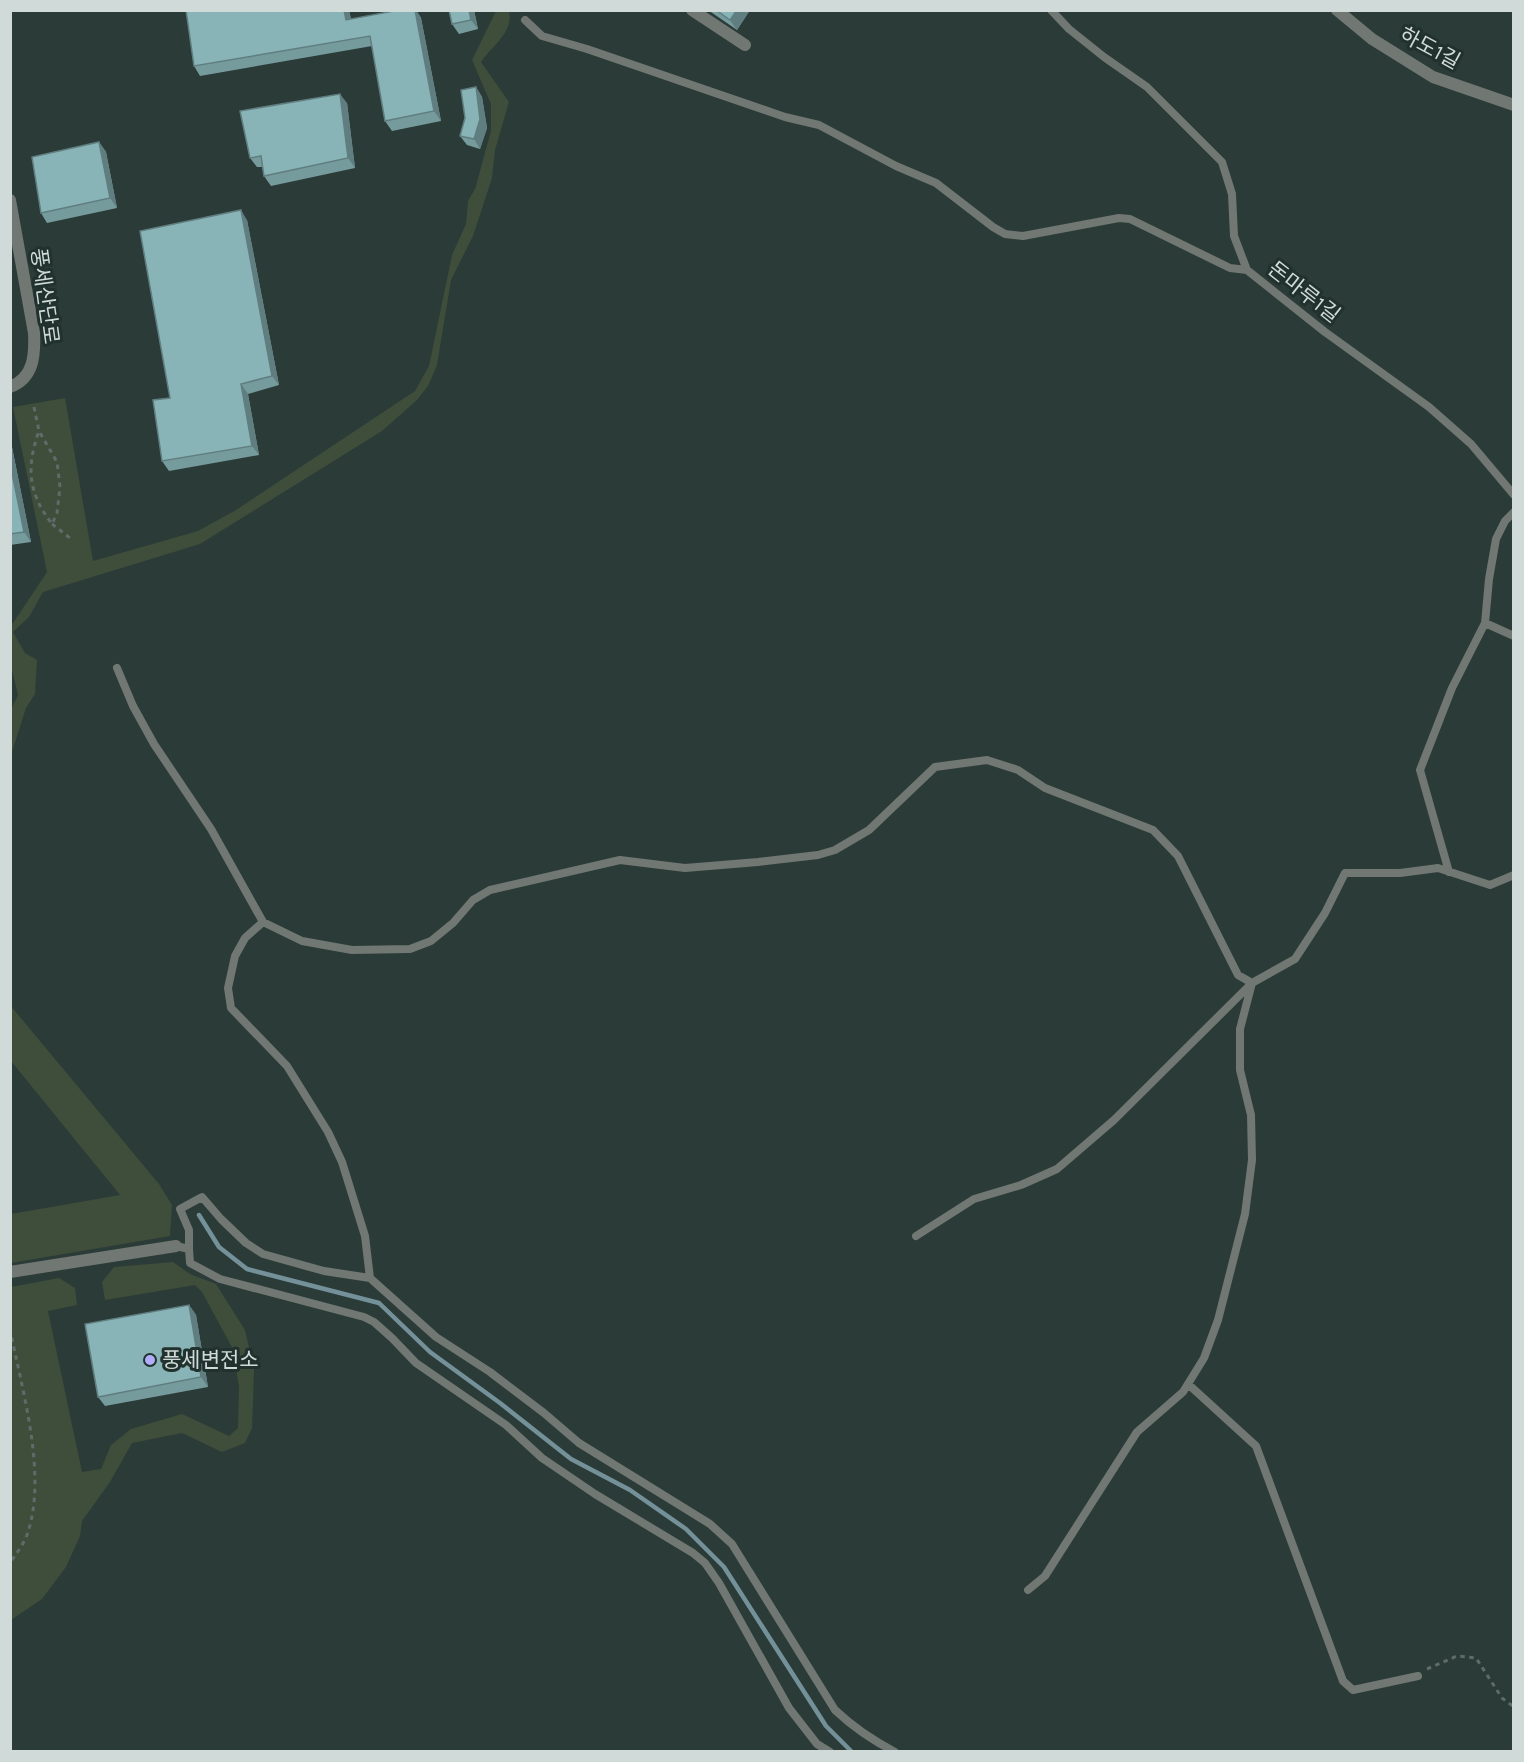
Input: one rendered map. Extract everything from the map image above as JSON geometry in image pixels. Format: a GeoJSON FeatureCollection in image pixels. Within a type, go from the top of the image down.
{"type":"FeatureCollection","features":[{"type":"Feature","properties":{"kind":"street"},"geometry":{"type":"LineString","coordinates":[[692,10],[745,45]]}},
{"type":"Feature","properties":{"kind":"street","name":"하도1길"},"geometry":{"type":"LineString","coordinates":[[1337,10],[1372,39],[1433,77],[1514,105]]}},
{"type":"Feature","properties":{"kind":"street","name":"풍세산단로"},"geometry":{"type":"LineString","coordinates":[[10,200],[34,333],[35,354],[28,373],[19,384],[10,387]]}},
{"type":"Feature","properties":{"kind":"street"},"geometry":{"type":"LineString","coordinates":[[10,1272],[176,1246]]}},
{"type":"Feature","properties":{"kind":"lane","name":"돈마루1길"},"geometry":{"type":"LineString","coordinates":[[1051,10],[1069,29],[1147,87],[1222,162],[1232,194],[1234,236],[1247,270],[1325,332],[1430,406],[1470,444],[1514,495]]}},
{"type":"Feature","properties":{"kind":"lane"},"geometry":{"type":"LineString","coordinates":[[525,20],[542,36],[587,49],[785,117],[819,125],[896,166],[936,183],[1005,234],[1023,236],[1119,218],[1130,219],[1230,268],[1247,270]]}},
{"type":"Feature","properties":{"kind":"lane"},"geometry":{"type":"LineString","coordinates":[[1449,872],[1420,770],[1452,688],[1485,623],[1496,539],[1505,521],[1514,512]]}},
{"type":"Feature","properties":{"kind":"lane"},"geometry":{"type":"LineString","coordinates":[[1485,623],[1514,636]]}},
{"type":"Feature","properties":{"kind":"lane"},"geometry":{"type":"LineString","coordinates":[[117,668],[133,706],[154,744],[211,830],[263,922],[302,941],[352,950],[410,949],[431,940],[453,923],[473,900],[490,890],[620,860],[685,868],[818,855],[835,850],[869,830],[935,767],[987,760],[1018,770],[1045,788],[1153,830],[1178,856],[1238,975],[1252,983]]}},
{"type":"Feature","properties":{"kind":"lane"},"geometry":{"type":"LineString","coordinates":[[916,1236],[974,1199],[1021,1185],[1057,1169],[1114,1120],[1252,983],[1295,959],[1325,913],[1345,873],[1400,873],[1438,868],[1490,885],[1514,875]]}},
{"type":"Feature","properties":{"kind":"lane"},"geometry":{"type":"LineString","coordinates":[[263,922],[245,938],[235,956],[228,988],[231,1008],[287,1066],[328,1132],[342,1162],[365,1236],[370,1278]]}},
{"type":"Feature","properties":{"kind":"lane"},"geometry":{"type":"LineString","coordinates":[[1028,1590],[1045,1576],[1137,1432],[1183,1392],[1204,1358],[1218,1320],[1245,1214],[1252,1160],[1251,1115],[1240,1070],[1240,1029],[1252,983]]}},
{"type":"Feature","properties":{"kind":"lane"},"geometry":{"type":"LineString","coordinates":[[830,1752],[817,1744],[789,1708],[705,1563],[542,1458],[506,1425],[416,1363],[374,1322],[364,1317],[220,1279],[190,1263],[189,1230],[180,1209],[202,1197],[246,1243],[263,1254],[324,1271],[370,1278],[436,1337],[490,1372],[579,1443],[710,1524],[732,1544],[835,1710],[852,1725],[895,1752]]}},
{"type":"Feature","properties":{"kind":"lane"},"geometry":{"type":"LineString","coordinates":[[176,1246],[189,1249]]}},
{"type":"Feature","properties":{"kind":"lane"},"geometry":{"type":"LineString","coordinates":[[1188,1384],[1256,1446],[1343,1681],[1353,1690],[1418,1676]]}},
{"type":"Feature","properties":{"kind":"path"},"geometry":{"type":"LineString","coordinates":[[34,407],[39,431],[57,462],[60,487],[57,513],[52,524]]}},
{"type":"Feature","properties":{"kind":"path"},"geometry":{"type":"LineString","coordinates":[[39,431],[33,447],[30,474],[38,507],[52,524],[70,538]]}},
{"type":"Feature","properties":{"kind":"path"},"geometry":{"type":"LineString","coordinates":[[10,1329],[33,1448],[36,1490],[32,1519],[26,1537],[10,1563]]}},
{"type":"Feature","properties":{"kind":"path"},"geometry":{"type":"LineString","coordinates":[[1418,1676],[1429,1668],[1456,1656],[1476,1658],[1502,1698],[1514,1707]]}},
{"type":"Feature","properties":{"kind":"green space"},"geometry":{"type":"Polygon","coordinates":[[[496,11],[509,11],[508,26],[481,62],[509,102],[495,150],[492,178],[473,236],[451,280],[437,365],[428,386],[417,400],[382,431],[200,544],[43,592],[29,617],[13,632],[25,653],[37,660],[35,694],[26,708],[11,755],[11,709],[18,695],[11,666],[11,626],[47,572],[13,407],[65,398],[93,561],[198,531],[236,510],[415,391],[429,366],[452,255],[466,224],[468,201],[475,189],[491,131],[491,104],[472,60],[496,11]]]}},
{"type":"Feature","properties":{"kind":"green space"},"geometry":{"type":"Polygon","coordinates":[[[10,1005],[159,1184],[172,1205],[170,1236],[11,1263],[11,1214],[120,1195],[11,1061],[10,1005]]]}},
{"type":"Feature","properties":{"kind":"green space"},"geometry":{"type":"Polygon","coordinates":[[[173,1262],[190,1274],[216,1284],[245,1330],[254,1370],[252,1428],[245,1443],[222,1452],[182,1433],[132,1443],[110,1482],[82,1521],[80,1536],[66,1567],[42,1599],[11,1620],[11,1287],[59,1278],[75,1288],[77,1305],[48,1311],[82,1472],[101,1469],[111,1445],[131,1429],[182,1414],[229,1436],[238,1428],[239,1387],[233,1349],[202,1292],[195,1285],[105,1300],[102,1282],[114,1267],[173,1262]]]}},
{"type":"Feature","properties":{"kind":"building"},"geometry":{"type":"Polygon","coordinates":[[[186,10],[344,10],[346,20],[399,10],[415,10],[434,111],[385,121],[370,36],[194,66],[186,10]]]}},
{"type":"Feature","properties":{"kind":"building"},"geometry":{"type":"Polygon","coordinates":[[[449,10],[469,10],[471,20],[452,24],[449,10]]]}},
{"type":"Feature","properties":{"kind":"building"},"geometry":{"type":"Polygon","coordinates":[[[716,10],[737,10],[730,20],[716,10]]]}},
{"type":"Feature","properties":{"kind":"building"},"geometry":{"type":"Polygon","coordinates":[[[476,87],[480,119],[474,139],[460,136],[465,118],[461,90],[476,87]]]}},
{"type":"Feature","properties":{"kind":"building"},"geometry":{"type":"Polygon","coordinates":[[[340,94],[348,158],[264,176],[261,156],[250,158],[240,111],[340,94]]]}},
{"type":"Feature","properties":{"kind":"building"},"geometry":{"type":"Polygon","coordinates":[[[99,142],[110,198],[41,213],[32,157],[99,142]]]}},
{"type":"Feature","properties":{"kind":"building"},"geometry":{"type":"Polygon","coordinates":[[[241,210],[272,376],[241,384],[252,446],[162,461],[153,400],[170,398],[140,231],[241,210]]]}},
{"type":"Feature","properties":{"kind":"building"},"geometry":{"type":"Polygon","coordinates":[[[10,463],[24,532],[10,534],[10,463]]]}},
{"type":"Feature","properties":{"kind":"building","name":"풍세변전소"},"geometry":{"type":"Polygon","coordinates":[[[189,1305],[201,1377],[98,1397],[85,1324],[189,1305]]]}},
{"type":"Feature","properties":{"kind":"waterway"},"geometry":{"type":"LineString","coordinates":[[199,1215],[219,1247],[247,1269],[379,1303],[430,1352],[571,1459],[630,1490],[686,1529],[724,1567],[826,1726],[852,1752]]}},
{"type":"Feature","properties":{"kind":"place","name":"풍세변전소"},"geometry":{"type":"Point","coordinates":[150,1360]}}]}
